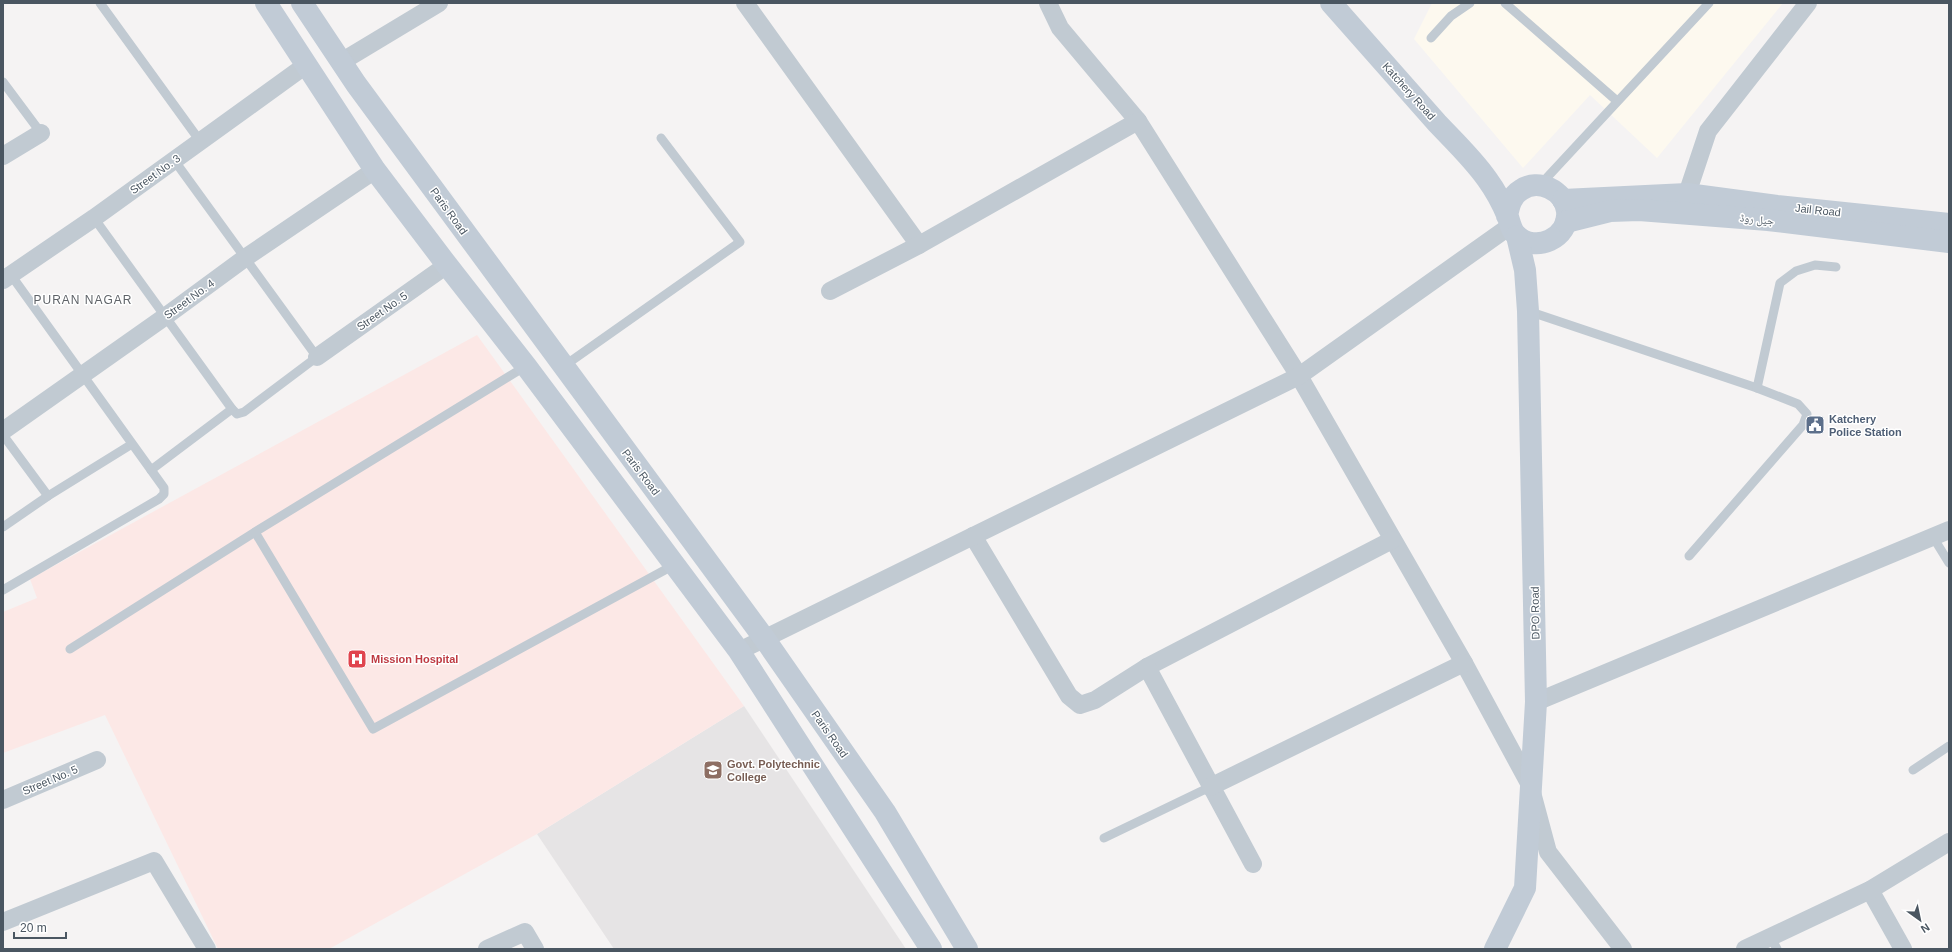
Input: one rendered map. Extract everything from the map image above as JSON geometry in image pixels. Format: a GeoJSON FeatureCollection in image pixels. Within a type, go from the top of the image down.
{"type":"FeatureCollection","features":[{"type":"Feature","properties":{"kind":"main road"},"geometry":{"type":"LineString","coordinates":[[266,3],[375,170],[526,366],[739,651],[855,828],[931,949]]}},
{"type":"Feature","properties":{"kind":"main road","name":"Paris Road"},"geometry":{"type":"LineString","coordinates":[[302,3],[341,62],[563,367],[764,638],[884,812],[967,949]]}},
{"type":"Feature","properties":{"kind":"main road","name":"Katchery Road"},"geometry":{"type":"LineString","coordinates":[[1331,3],[1488,179],[1512,218]]}},
{"type":"Feature","properties":{"kind":"main road"},"geometry":{"type":"LineString","coordinates":[[1540,185],[1558,192],[1566,209],[1566,222],[1560,234],[1549,241],[1543,243],[1526,242],[1512,218],[1521,189],[1540,185]]}},
{"type":"Feature","properties":{"kind":"main road","name":"Jail Road"},"geometry":{"type":"LineString","coordinates":[[1563,200],[1687,194],[1777,206],[1949,224]]}},
{"type":"Feature","properties":{"kind":"main road","name":"جیل روڈ"},"geometry":{"type":"LineString","coordinates":[[1566,222],[1610,211],[1639,210],[1768,220],[1949,242]]}},
{"type":"Feature","properties":{"kind":"main road","name":"DPO Road"},"geometry":{"type":"LineString","coordinates":[[1494,949],[1525,888],[1536,702],[1528,311],[1525,270],[1512,218]]}},
{"type":"Feature","properties":{"kind":"main road"},"geometry":{"type":"LineString","coordinates":[[1525,270],[1543,243]]}},
{"type":"Feature","properties":{"kind":"main road"},"geometry":{"type":"LineString","coordinates":[[855,828],[884,812]]}},
{"type":"Feature","properties":{"kind":"street"},"geometry":{"type":"LineString","coordinates":[[341,62],[440,3]]}},
{"type":"Feature","properties":{"kind":"street"},"geometry":{"type":"LineString","coordinates":[[745,3],[919,245]]}},
{"type":"Feature","properties":{"kind":"street"},"geometry":{"type":"LineString","coordinates":[[1048,3],[1060,28],[1138,121],[1299,376],[1464,663],[1530,785],[1548,852],[1622,949]]}},
{"type":"Feature","properties":{"kind":"street"},"geometry":{"type":"LineString","coordinates":[[1687,194],[1708,131],[1808,3]]}},
{"type":"Feature","properties":{"kind":"street","name":"Street No. 3"},"geometry":{"type":"LineString","coordinates":[[7,278],[94,218],[306,65]]}},
{"type":"Feature","properties":{"kind":"street"},"geometry":{"type":"LineString","coordinates":[[830,291],[919,245],[1138,121]]}},
{"type":"Feature","properties":{"kind":"street"},"geometry":{"type":"LineString","coordinates":[[3,156],[41,133]]}},
{"type":"Feature","properties":{"kind":"street","name":"Street No. 4"},"geometry":{"type":"LineString","coordinates":[[3,431],[166,316],[245,258],[375,170]]}},
{"type":"Feature","properties":{"kind":"street"},"geometry":{"type":"LineString","coordinates":[[739,651],[1299,376],[1512,218]]}},
{"type":"Feature","properties":{"kind":"street","name":"Street No. 5"},"geometry":{"type":"LineString","coordinates":[[317,357],[447,265]]}},
{"type":"Feature","properties":{"kind":"street"},"geometry":{"type":"LineString","coordinates":[[1536,702],[1941,533]]}},
{"type":"Feature","properties":{"kind":"street"},"geometry":{"type":"LineString","coordinates":[[973,536],[1074,701],[1080,705],[1095,700],[1147,667],[1392,540]]}},
{"type":"Feature","properties":{"kind":"street"},"geometry":{"type":"LineString","coordinates":[[1210,787],[1464,663]]}},
{"type":"Feature","properties":{"kind":"street"},"geometry":{"type":"LineString","coordinates":[[1147,667],[1210,787],[1253,864]]}},
{"type":"Feature","properties":{"kind":"street","name":"Street No. 5"},"geometry":{"type":"LineString","coordinates":[[3,800],[97,760]]}},
{"type":"Feature","properties":{"kind":"street"},"geometry":{"type":"LineString","coordinates":[[1745,949],[1774,942],[1870,890],[1949,842]]}},
{"type":"Feature","properties":{"kind":"street"},"geometry":{"type":"LineString","coordinates":[[3,922],[154,861],[207,949]]}},
{"type":"Feature","properties":{"kind":"street"},"geometry":{"type":"LineString","coordinates":[[1870,890],[1903,949]]}},
{"type":"Feature","properties":{"kind":"street"},"geometry":{"type":"LineString","coordinates":[[487,949],[525,932],[535,949]]}},
{"type":"Feature","properties":{"kind":"lane"},"geometry":{"type":"LineString","coordinates":[[100,3],[200,141]]}},
{"type":"Feature","properties":{"kind":"lane"},"geometry":{"type":"LineString","coordinates":[[1431,38],[1452,16],[1470,3]]}},
{"type":"Feature","properties":{"kind":"lane"},"geometry":{"type":"LineString","coordinates":[[1505,3],[1617,102]]}},
{"type":"Feature","properties":{"kind":"lane"},"geometry":{"type":"LineString","coordinates":[[1540,185],[1709,3]]}},
{"type":"Feature","properties":{"kind":"lane"},"geometry":{"type":"LineString","coordinates":[[3,82],[41,133]]}},
{"type":"Feature","properties":{"kind":"lane"},"geometry":{"type":"LineString","coordinates":[[563,367],[740,242],[661,138]]}},
{"type":"Feature","properties":{"kind":"lane"},"geometry":{"type":"LineString","coordinates":[[94,218],[166,316],[232,410],[237,414],[244,412],[317,357],[174,160]]}},
{"type":"Feature","properties":{"kind":"lane"},"geometry":{"type":"LineString","coordinates":[[1756,388],[1780,283],[1796,271],[1815,265],[1836,268]]}},
{"type":"Feature","properties":{"kind":"lane"},"geometry":{"type":"LineString","coordinates":[[3,590],[159,499],[164,494],[164,488],[83,375],[7,278]]}},
{"type":"Feature","properties":{"kind":"lane"},"geometry":{"type":"LineString","coordinates":[[1528,311],[1756,388],[1798,404],[1807,414],[1803,425],[1689,556]]}},
{"type":"Feature","properties":{"kind":"lane"},"geometry":{"type":"LineString","coordinates":[[70,649],[255,532],[526,366]]}},
{"type":"Feature","properties":{"kind":"lane"},"geometry":{"type":"LineString","coordinates":[[151,470],[232,410]]}},
{"type":"Feature","properties":{"kind":"lane"},"geometry":{"type":"LineString","coordinates":[[3,435],[48,496]]}},
{"type":"Feature","properties":{"kind":"lane"},"geometry":{"type":"LineString","coordinates":[[3,527],[48,496],[132,444]]}},
{"type":"Feature","properties":{"kind":"lane"},"geometry":{"type":"LineString","coordinates":[[255,532],[373,728],[674,566]]}},
{"type":"Feature","properties":{"kind":"lane"},"geometry":{"type":"LineString","coordinates":[[1941,533],[1949,563]]}},
{"type":"Feature","properties":{"kind":"lane"},"geometry":{"type":"LineString","coordinates":[[1913,770],[1949,746]]}},
{"type":"Feature","properties":{"kind":"lane"},"geometry":{"type":"LineString","coordinates":[[1104,838],[1210,787]]}},
{"type":"Feature","properties":{"kind":"shaded area"},"geometry":{"type":"Polygon","coordinates":[[[1432,3],[1783,3],[1657,158],[1590,95],[1523,168],[1414,39],[1432,3]]]}},
{"type":"Feature","properties":{"kind":"shaded area","name":"Mission Hospital"},"geometry":{"type":"Polygon","coordinates":[[[477,335],[744,706],[537,834],[329,949],[218,949],[105,715],[3,753],[3,612],[37,598],[30,579],[477,335]]]}},
{"type":"Feature","properties":{"kind":"shaded area","name":"Govt. Polytechnic College"},"geometry":{"type":"Polygon","coordinates":[[[744,706],[906,949],[614,949],[537,834],[744,706]]]}},
{"type":"Feature","properties":{"kind":"place","name":"Katchery Police Station"},"geometry":{"type":"Point","coordinates":[1815,425]}},
{"type":"Feature","properties":{"kind":"place","name":"Mission Hospital"},"geometry":{"type":"Point","coordinates":[357,659]}},
{"type":"Feature","properties":{"kind":"place","name":"Govt. Polytechnic College"},"geometry":{"type":"Point","coordinates":[713,770]}},
{"type":"Feature","properties":{"kind":"district","name":"PURAN NAGAR"},"geometry":{"type":"Point","coordinates":[83,300]}}]}
